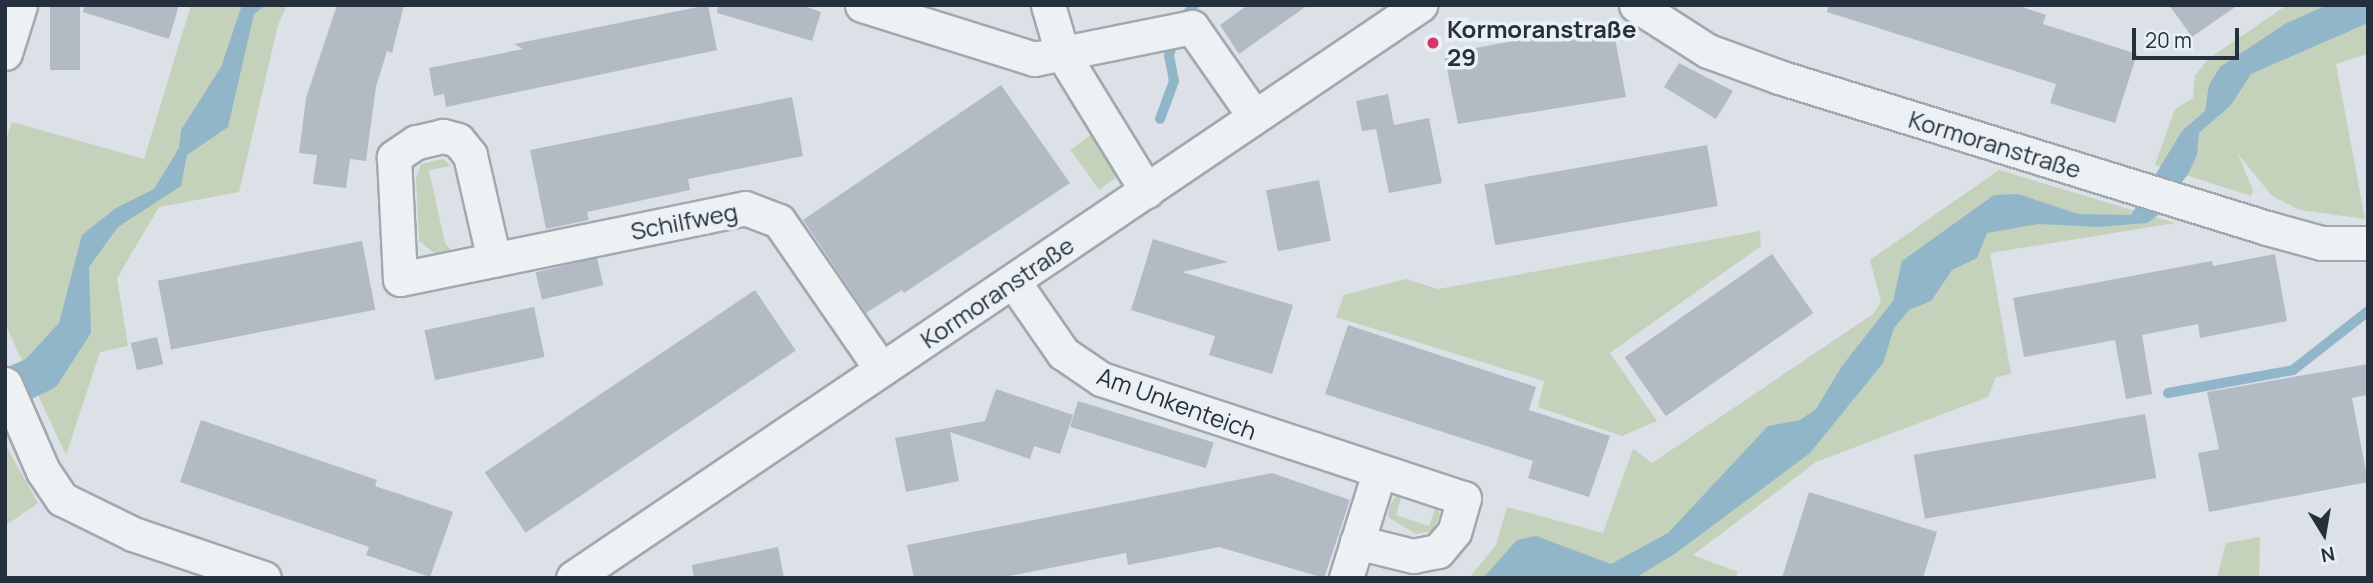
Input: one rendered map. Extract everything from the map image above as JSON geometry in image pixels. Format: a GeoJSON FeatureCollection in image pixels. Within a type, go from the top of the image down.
{"type":"FeatureCollection","features":[{"type":"Feature","properties":{"kind":"street"},"geometry":{"type":"LineString","coordinates":[[5,53],[20,5]]}},
{"type":"Feature","properties":{"kind":"street"},"geometry":{"type":"LineString","coordinates":[[862,5],[1034,59],[1192,27],[1254,116]]}},
{"type":"Feature","properties":{"kind":"street"},"geometry":{"type":"LineString","coordinates":[[1048,5],[1062,53],[1147,191]]}},
{"type":"Feature","properties":{"kind":"street","name":"Kormoranstraße"},"geometry":{"type":"LineString","coordinates":[[573,578],[1420,5]]}},
{"type":"Feature","properties":{"kind":"street","name":"Kormoranstraße"},"geometry":{"type":"LineString","coordinates":[[1636,5],[1708,51],[2138,188],[2322,243],[2368,243]]}},
{"type":"Feature","properties":{"kind":"street","name":"Schilfweg"},"geometry":{"type":"LineString","coordinates":[[494,260],[746,208],[779,221],[881,369]]}},
{"type":"Feature","properties":{"kind":"street","name":"Am Unkenteich"},"geometry":{"type":"LineString","coordinates":[[1013,281],[1063,353],[1101,379],[1379,473],[1464,498],[1454,532],[1438,551],[1413,556],[1357,542]]}},
{"type":"Feature","properties":{"kind":"street"},"geometry":{"type":"LineString","coordinates":[[5,384],[43,471],[62,499],[133,534],[264,578]]}},
{"type":"Feature","properties":{"kind":"street"},"geometry":{"type":"LineString","coordinates":[[1346,578],[1379,473]]}},
{"type":"Feature","properties":{"kind":"green space"},"geometry":{"type":"Polygon","coordinates":[[[191,5],[287,5],[278,25],[239,192],[159,207],[117,278],[128,346],[100,352],[66,455],[5,324],[5,142],[12,122],[144,159],[191,5]]]}},
{"type":"Feature","properties":{"kind":"green space"},"geometry":{"type":"Polygon","coordinates":[[[2287,5],[2368,5],[2368,54],[2336,64],[2365,219],[2300,210],[2272,196],[2238,154],[2253,191],[2251,196],[2155,165],[2175,109],[2193,98],[2195,76],[2208,59],[2287,5]]]}},
{"type":"Feature","properties":{"kind":"green space"},"geometry":{"type":"Polygon","coordinates":[[[1098,130],[1127,170],[1099,190],[1070,150],[1098,130]]]}},
{"type":"Feature","properties":{"kind":"green space"},"geometry":{"type":"Polygon","coordinates":[[[443,159],[451,166],[429,170],[445,243],[457,257],[442,259],[419,241],[416,178],[421,164],[443,159]]]}},
{"type":"Feature","properties":{"kind":"green space"},"geometry":{"type":"Polygon","coordinates":[[[1999,170],[2175,223],[1990,253],[2011,374],[1996,377],[1988,397],[1816,462],[1693,555],[1738,572],[1735,578],[1469,578],[1496,545],[1507,507],[1603,533],[1633,449],[1652,463],[1873,314],[1881,302],[1870,260],[1999,170]]]}},
{"type":"Feature","properties":{"kind":"green space"},"geometry":{"type":"Polygon","coordinates":[[[1760,231],[1761,246],[1610,353],[1657,421],[1622,436],[1538,407],[1544,381],[1336,317],[1344,295],[1406,279],[1438,289],[1760,231]]]}},
{"type":"Feature","properties":{"kind":"green space"},"geometry":{"type":"Polygon","coordinates":[[[5,444],[38,503],[5,526],[5,444]]]}},
{"type":"Feature","properties":{"kind":"green space"},"geometry":{"type":"Polygon","coordinates":[[[1398,494],[1402,495],[1396,515],[1429,526],[1436,506],[1440,515],[1432,531],[1416,534],[1388,517],[1390,504],[1398,494]]]}},
{"type":"Feature","properties":{"kind":"green space"},"geometry":{"type":"Polygon","coordinates":[[[2260,537],[2259,578],[2217,578],[2226,543],[2260,537]]]}},
{"type":"Feature","properties":{"kind":"water"},"geometry":{"type":"Polygon","coordinates":[[[242,5],[266,5],[254,14],[228,127],[187,155],[181,186],[118,227],[89,267],[91,333],[56,387],[5,412],[5,368],[26,359],[59,323],[82,235],[116,208],[154,189],[179,148],[181,130],[221,67],[242,5]]]}},
{"type":"Feature","properties":{"kind":"water"},"geometry":{"type":"Polygon","coordinates":[[[2327,5],[2368,5],[2368,23],[2251,74],[2231,105],[2199,133],[2197,155],[2188,174],[2157,216],[2147,223],[2098,227],[2039,224],[1987,233],[1977,258],[1952,270],[1931,301],[1909,310],[1894,328],[1883,363],[1810,453],[1676,553],[1635,578],[1483,578],[1517,540],[1536,536],[1611,564],[1668,533],[1768,426],[1800,420],[1816,409],[1842,366],[1893,301],[1902,261],[1994,195],[2018,194],[2078,214],[2131,215],[2182,131],[2205,111],[2209,85],[2220,67],[2285,24],[2327,5]]]}},
{"type":"Feature","properties":{"kind":"building"},"geometry":{"type":"Polygon","coordinates":[[[50,5],[80,5],[80,70],[50,70],[50,5]]]}},
{"type":"Feature","properties":{"kind":"building"},"geometry":{"type":"Polygon","coordinates":[[[84,5],[179,5],[169,39],[83,12],[84,5]]]}},
{"type":"Feature","properties":{"kind":"building"},"geometry":{"type":"Polygon","coordinates":[[[337,5],[404,5],[392,53],[387,51],[376,87],[366,161],[350,159],[346,188],[313,184],[317,155],[299,153],[306,98],[337,5]]]}},
{"type":"Feature","properties":{"kind":"building"},"geometry":{"type":"Polygon","coordinates":[[[708,5],[717,50],[446,107],[444,94],[434,96],[429,68],[523,49],[514,44],[708,5]]]}},
{"type":"Feature","properties":{"kind":"building"},"geometry":{"type":"Polygon","coordinates":[[[718,5],[801,5],[821,12],[812,41],[717,13],[718,5]]]}},
{"type":"Feature","properties":{"kind":"building"},"geometry":{"type":"Polygon","coordinates":[[[1248,5],[1308,5],[1239,54],[1220,25],[1248,5]]]}},
{"type":"Feature","properties":{"kind":"building"},"geometry":{"type":"Polygon","coordinates":[[[1828,5],[2016,5],[2046,15],[2043,24],[2137,54],[2115,123],[2050,103],[2056,84],[1827,12],[1828,5]]]}},
{"type":"Feature","properties":{"kind":"building"},"geometry":{"type":"Polygon","coordinates":[[[2169,5],[2238,5],[2192,37],[2169,5]]]}},
{"type":"Feature","properties":{"kind":"building"},"geometry":{"type":"Polygon","coordinates":[[[1582,28],[1583,34],[1613,28],[1626,97],[1458,124],[1444,54],[1582,28]]]}},
{"type":"Feature","properties":{"kind":"building"},"geometry":{"type":"Polygon","coordinates":[[[1679,63],[1733,91],[1716,119],[1664,87],[1679,63]]]}},
{"type":"Feature","properties":{"kind":"building"},"geometry":{"type":"Polygon","coordinates":[[[1001,85],[1070,183],[904,293],[902,290],[866,313],[803,220],[1001,85]]]}},
{"type":"Feature","properties":{"kind":"building"},"geometry":{"type":"Polygon","coordinates":[[[1388,94],[1394,125],[1429,118],[1442,183],[1389,193],[1376,129],[1362,131],[1356,101],[1388,94]]]}},
{"type":"Feature","properties":{"kind":"building"},"geometry":{"type":"Polygon","coordinates":[[[792,97],[803,156],[688,179],[690,190],[587,212],[589,220],[546,229],[530,150],[792,97]]]}},
{"type":"Feature","properties":{"kind":"building"},"geometry":{"type":"Polygon","coordinates":[[[1707,145],[1718,206],[1495,245],[1484,184],[1707,145]]]}},
{"type":"Feature","properties":{"kind":"building"},"geometry":{"type":"Polygon","coordinates":[[[1319,180],[1331,241],[1278,251],[1266,190],[1319,180]]]}},
{"type":"Feature","properties":{"kind":"building"},"geometry":{"type":"Polygon","coordinates":[[[1153,239],[1228,262],[1182,272],[1293,305],[1272,374],[1209,355],[1215,336],[1131,310],[1153,239]]]}},
{"type":"Feature","properties":{"kind":"building"},"geometry":{"type":"Polygon","coordinates":[[[362,241],[375,310],[171,349],[158,281],[362,241]]]}},
{"type":"Feature","properties":{"kind":"building"},"geometry":{"type":"Polygon","coordinates":[[[1772,254],[1813,313],[1666,416],[1625,357],[1772,254]]]}},
{"type":"Feature","properties":{"kind":"building"},"geometry":{"type":"Polygon","coordinates":[[[2275,254],[2287,321],[2200,338],[2198,324],[2142,335],[2152,394],[2126,399],[2115,340],[2024,357],[2013,298],[2212,261],[2213,266],[2275,254]]]}},
{"type":"Feature","properties":{"kind":"building"},"geometry":{"type":"Polygon","coordinates":[[[597,258],[603,285],[542,299],[536,272],[597,258]]]}},
{"type":"Feature","properties":{"kind":"building"},"geometry":{"type":"Polygon","coordinates":[[[755,290],[796,351],[526,533],[485,472],[755,290]]]}},
{"type":"Feature","properties":{"kind":"building"},"geometry":{"type":"Polygon","coordinates":[[[534,307],[545,357],[435,380],[424,330],[534,307]]]}},
{"type":"Feature","properties":{"kind":"building"},"geometry":{"type":"Polygon","coordinates":[[[1348,325],[1536,387],[1529,410],[1610,436],[1589,497],[1528,478],[1533,461],[1325,394],[1348,325]]]}},
{"type":"Feature","properties":{"kind":"building"},"geometry":{"type":"Polygon","coordinates":[[[157,337],[163,364],[137,370],[131,343],[157,337]]]}},
{"type":"Feature","properties":{"kind":"building"},"geometry":{"type":"Polygon","coordinates":[[[2368,364],[2367,395],[2352,398],[2368,482],[2209,512],[2198,453],[2219,449],[2207,392],[2368,364]]]}},
{"type":"Feature","properties":{"kind":"building"},"geometry":{"type":"Polygon","coordinates":[[[996,389],[1073,415],[1060,454],[1034,446],[1030,459],[950,432],[959,481],[906,492],[895,438],[985,421],[996,389]]]}},
{"type":"Feature","properties":{"kind":"building"},"geometry":{"type":"Polygon","coordinates":[[[1078,401],[1214,443],[1206,468],[1070,427],[1078,401]]]}},
{"type":"Feature","properties":{"kind":"building"},"geometry":{"type":"Polygon","coordinates":[[[2145,414],[2156,478],[1925,519],[1914,455],[2145,414]]]}},
{"type":"Feature","properties":{"kind":"building"},"geometry":{"type":"Polygon","coordinates":[[[201,420],[377,480],[375,486],[453,512],[430,577],[366,555],[369,547],[180,482],[201,420]]]}},
{"type":"Feature","properties":{"kind":"building"},"geometry":{"type":"Polygon","coordinates":[[[1272,473],[1350,500],[1324,578],[1219,547],[1128,565],[1126,553],[999,578],[914,578],[907,545],[1272,473]]]}},
{"type":"Feature","properties":{"kind":"building"},"geometry":{"type":"Polygon","coordinates":[[[1809,492],[1937,532],[1923,578],[1782,578],[1809,492]]]}},
{"type":"Feature","properties":{"kind":"building"},"geometry":{"type":"Polygon","coordinates":[[[778,547],[784,578],[694,578],[692,565],[778,547]]]}},
{"type":"Feature","properties":{"kind":"waterway"},"geometry":{"type":"LineString","coordinates":[[1182,21],[1194,5]]}},
{"type":"Feature","properties":{"kind":"waterway"},"geometry":{"type":"LineString","coordinates":[[1160,119],[1174,81],[1169,55],[1176,35]]}},
{"type":"Feature","properties":{"kind":"waterway"},"geometry":{"type":"LineString","coordinates":[[2168,393],[2293,370],[2367,312]]}},
{"type":"Feature","properties":{"kind":"place","name":"Kormoranstraße 29"},"geometry":{"type":"Point","coordinates":[1433,43]}}]}
